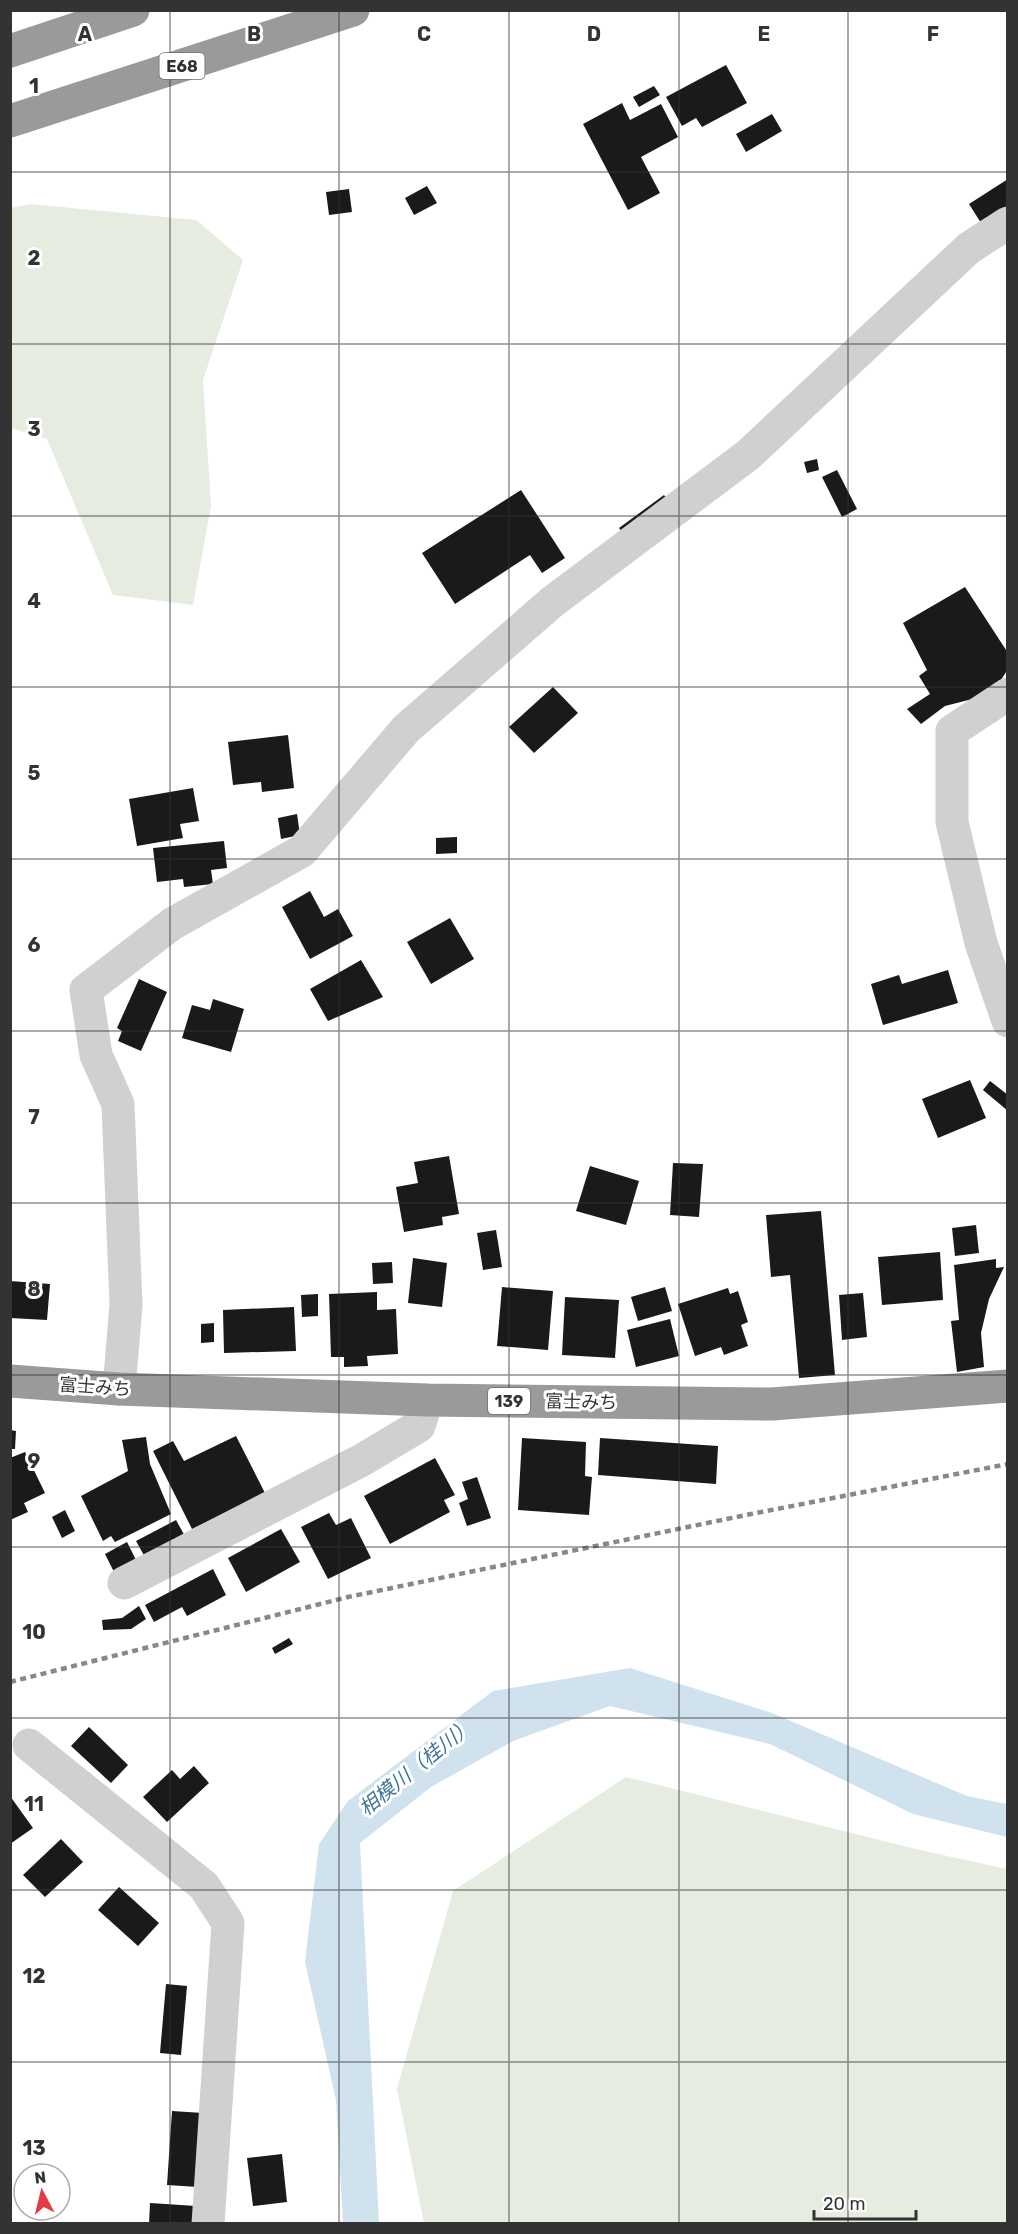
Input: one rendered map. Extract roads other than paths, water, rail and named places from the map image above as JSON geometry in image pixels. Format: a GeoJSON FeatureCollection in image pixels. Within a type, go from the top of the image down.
{"type":"FeatureCollection","features":[{"type":"Feature","properties":{"kind":"highway"},"geometry":{"type":"LineString","coordinates":[[10,51],[133,10]]}},
{"type":"Feature","properties":{"kind":"highway","name":"E68"},"geometry":{"type":"LineString","coordinates":[[10,121],[353,10]]}},
{"type":"Feature","properties":{"kind":"highway","name":"富士みち"},"geometry":{"type":"LineString","coordinates":[[10,1382],[119,1389],[426,1400],[772,1404],[1008,1386]]}},
{"type":"Feature","properties":{"kind":"street"},"geometry":{"type":"LineString","coordinates":[[119,1389],[126,1305],[118,1104],[96,1055],[86,990],[172,924],[302,850],[406,729],[552,602],[748,455],[969,248],[1008,223]]}},
{"type":"Feature","properties":{"kind":"street"},"geometry":{"type":"LineString","coordinates":[[1008,693],[952,731],[952,822],[981,943],[1008,1022]]}},
{"type":"Feature","properties":{"kind":"street"},"geometry":{"type":"LineString","coordinates":[[124,1583],[362,1460],[419,1426],[426,1400]]}},
{"type":"Feature","properties":{"kind":"street"},"geometry":{"type":"LineString","coordinates":[[29,1745],[204,1886],[228,1923],[208,2223]]}},
{"type":"Feature","properties":{"kind":"water","name":"相模川（桂川）"},"geometry":{"type":"Polygon","coordinates":[[[630,1668],[772,1713],[967,1796],[1007,1804],[1007,1837],[913,1814],[770,1744],[610,1706],[513,1741],[431,1787],[360,1843],[379,2223],[343,2223],[336,2100],[305,1962],[319,1844],[348,1801],[493,1691],[630,1668]]]}},
{"type":"Feature","properties":{"kind":"railway"},"geometry":{"type":"LineString","coordinates":[[10,1682],[348,1597],[1008,1464]]}}]}
